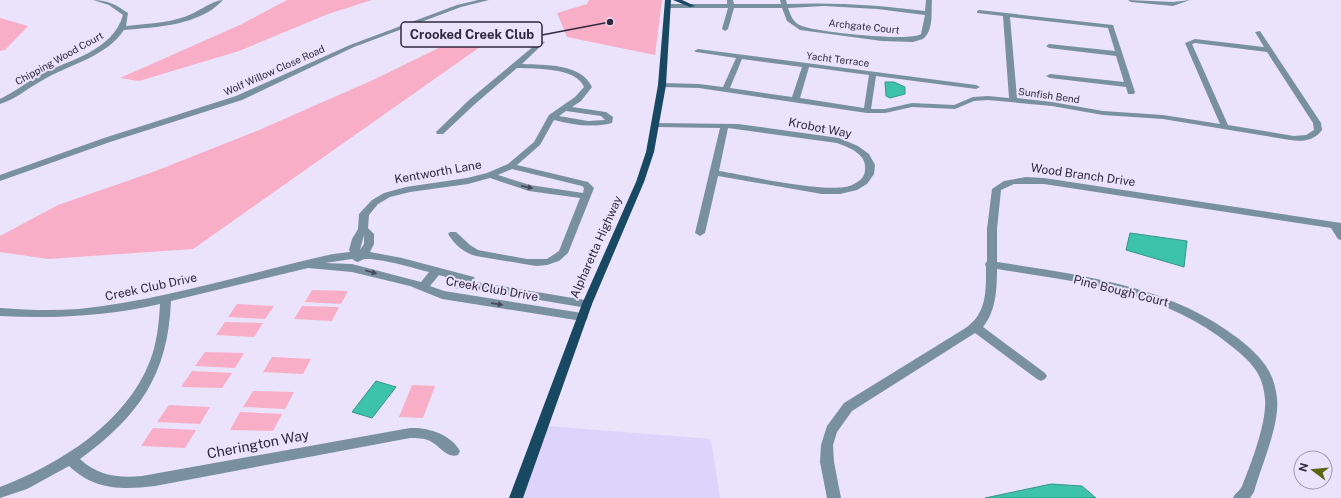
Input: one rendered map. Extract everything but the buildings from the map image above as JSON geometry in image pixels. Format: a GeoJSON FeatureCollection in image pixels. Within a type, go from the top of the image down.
{"type":"FeatureCollection","features":[{"type":"Feature","properties":{"kind":"main road"},"geometry":{"type":"LineString","coordinates":[[676,0],[692,6]]}},
{"type":"Feature","properties":{"kind":"main road","name":"Alpharetta Highway"},"geometry":{"type":"LineString","coordinates":[[516,498],[587,304],[640,182],[650,152],[656,125],[662,84],[668,3]]}},
{"type":"Feature","properties":{"kind":"street"},"geometry":{"type":"LineString","coordinates":[[96,0],[120,8],[126,14],[123,28],[161,24],[184,18],[205,10],[220,0]]}},
{"type":"Feature","properties":{"kind":"street","name":"Wolf Willow Close Road"},"geometry":{"type":"LineString","coordinates":[[0,178],[107,140],[239,98],[348,48],[459,6],[486,0]]}},
{"type":"Feature","properties":{"kind":"street","name":"Archgate Court"},"geometry":{"type":"LineString","coordinates":[[784,3],[789,20],[800,28],[893,40],[913,41],[921,38],[925,34],[929,0]]}},
{"type":"Feature","properties":{"kind":"street"},"geometry":{"type":"LineString","coordinates":[[1131,0],[1173,4],[1187,0]]}},
{"type":"Feature","properties":{"kind":"street"},"geometry":{"type":"LineString","coordinates":[[668,3],[692,6],[730,3],[784,3],[832,5],[928,13]]}},
{"type":"Feature","properties":{"kind":"street"},"geometry":{"type":"LineString","coordinates":[[725,29],[730,3]]}},
{"type":"Feature","properties":{"kind":"street"},"geometry":{"type":"LineString","coordinates":[[979,12],[1111,26],[1131,88],[1050,76]]}},
{"type":"Feature","properties":{"kind":"street"},"geometry":{"type":"LineString","coordinates":[[1006,14],[1013,100]]}},
{"type":"Feature","properties":{"kind":"street","name":"Chipping Wood Court"},"geometry":{"type":"LineString","coordinates":[[0,102],[43,76],[103,47],[114,39],[123,28]]}},
{"type":"Feature","properties":{"kind":"street","name":"Sunfish Bend"},"geometry":{"type":"LineString","coordinates":[[662,84],[700,86],[725,91],[867,111],[885,111],[909,105],[955,107],[980,98],[1013,100],[1163,118],[1298,138],[1310,136],[1317,132],[1319,128],[1317,123],[1258,32]]}},
{"type":"Feature","properties":{"kind":"street"},"geometry":{"type":"LineString","coordinates":[[1225,127],[1222,115],[1188,43],[1195,41],[1270,50]]}},
{"type":"Feature","properties":{"kind":"street"},"geometry":{"type":"LineString","coordinates":[[440,132],[472,102],[542,42]]}},
{"type":"Feature","properties":{"kind":"street"},"geometry":{"type":"LineString","coordinates":[[1049,46],[1119,54]]}},
{"type":"Feature","properties":{"kind":"street","name":"Yacht Terrace"},"geometry":{"type":"LineString","coordinates":[[698,51],[976,87]]}},
{"type":"Feature","properties":{"kind":"street"},"geometry":{"type":"LineString","coordinates":[[725,91],[740,56]]}},
{"type":"Feature","properties":{"kind":"street"},"geometry":{"type":"LineString","coordinates":[[795,101],[806,64]]}},
{"type":"Feature","properties":{"kind":"street","name":"Kentworth Lane"},"geometry":{"type":"LineString","coordinates":[[352,268],[359,256],[366,250],[369,244],[369,234],[363,229],[362,220],[367,210],[387,195],[410,188],[468,181],[490,175],[511,166],[536,142],[552,117],[586,92],[588,83],[584,78],[564,71],[515,66]]}},
{"type":"Feature","properties":{"kind":"street"},"geometry":{"type":"LineString","coordinates":[[867,111],[873,73]]}},
{"type":"Feature","properties":{"kind":"street"},"geometry":{"type":"LineString","coordinates":[[552,117],[602,124],[609,121],[609,117],[603,114],[565,108]]}},
{"type":"Feature","properties":{"kind":"street","name":"Krobot Way"},"geometry":{"type":"LineString","coordinates":[[656,125],[725,125],[845,143],[856,147],[865,154],[869,162],[869,173],[866,180],[860,186],[840,192],[822,191],[714,173]]}},
{"type":"Feature","properties":{"kind":"street"},"geometry":{"type":"LineString","coordinates":[[700,233],[725,125]]}},
{"type":"Feature","properties":{"kind":"street"},"geometry":{"type":"LineString","coordinates":[[453,234],[465,247],[485,255],[533,263],[558,258],[563,253],[589,188],[585,184],[511,166]]}},
{"type":"Feature","properties":{"kind":"street"},"geometry":{"type":"LineString","coordinates":[[490,175],[529,188],[587,196]]}},
{"type":"Feature","properties":{"kind":"street","name":"Wood Branch Drive"},"geometry":{"type":"LineString","coordinates":[[834,498],[829,473],[827,445],[830,430],[848,407],[975,327],[982,320],[990,300],[990,264],[996,189],[1003,183],[1013,180],[1044,181],[1337,226]]}},
{"type":"Feature","properties":{"kind":"street"},"geometry":{"type":"LineString","coordinates":[[1337,226],[1341,237]]}},
{"type":"Feature","properties":{"kind":"street","name":"Creek Club Drive"},"geometry":{"type":"LineString","coordinates":[[0,312],[21,314],[82,313],[166,298],[256,275],[305,265],[324,259],[359,256],[378,257],[390,261],[402,261],[456,283],[473,284],[587,304]]}},
{"type":"Feature","properties":{"kind":"street","name":"Pine Bough Court"},"geometry":{"type":"LineString","coordinates":[[990,264],[1057,275],[1157,298],[1191,312],[1208,322],[1238,344],[1262,370],[1272,400],[1268,426],[1247,492],[1240,498]]}},
{"type":"Feature","properties":{"kind":"street","name":"Creek Club Drive"},"geometry":{"type":"LineString","coordinates":[[305,265],[352,268],[423,287],[442,295],[582,317]]}},
{"type":"Feature","properties":{"kind":"street"},"geometry":{"type":"LineString","coordinates":[[423,287],[433,274]]}},
{"type":"Feature","properties":{"kind":"street","name":"Creek Club Drive"},"geometry":{"type":"LineString","coordinates":[[433,274],[470,280],[473,284]]}},
{"type":"Feature","properties":{"kind":"street"},"geometry":{"type":"LineString","coordinates":[[0,493],[40,475],[70,458],[109,429],[124,413],[149,379],[160,347],[166,298]]}},
{"type":"Feature","properties":{"kind":"street"},"geometry":{"type":"LineString","coordinates":[[975,327],[1041,376]]}},
{"type":"Feature","properties":{"kind":"street","name":"Cherington Way"},"geometry":{"type":"LineString","coordinates":[[70,458],[86,474],[103,481],[124,484],[155,480],[410,433],[422,432],[434,436],[454,451]]}},
{"type":"Feature","properties":{"kind":"shaded area"},"geometry":{"type":"Polygon","coordinates":[[[287,0],[372,0],[328,14],[239,51],[139,81],[120,78],[242,24],[287,0]]]}},
{"type":"Feature","properties":{"kind":"shaded area"},"geometry":{"type":"Polygon","coordinates":[[[589,0],[662,0],[655,55],[567,37],[557,13],[587,4],[589,0]]]}},
{"type":"Feature","properties":{"kind":"shaded area"},"geometry":{"type":"Polygon","coordinates":[[[0,18],[28,26],[5,50],[0,51],[0,18]]]}},
{"type":"Feature","properties":{"kind":"shaded area"},"geometry":{"type":"Polygon","coordinates":[[[507,28],[193,249],[48,259],[0,252],[0,236],[58,205],[153,172],[259,130],[373,80],[455,40],[507,28]]]}},
{"type":"Feature","properties":{"kind":"shaded area"},"geometry":{"type":"Polygon","coordinates":[[[885,82],[894,82],[905,87],[905,94],[890,98],[886,96],[885,82]]]}},
{"type":"Feature","properties":{"kind":"shaded area"},"geometry":{"type":"Polygon","coordinates":[[[1130,233],[1187,241],[1184,267],[1126,250],[1130,233]]]}},
{"type":"Feature","properties":{"kind":"shaded area"},"geometry":{"type":"Polygon","coordinates":[[[312,290],[348,291],[341,304],[305,302],[312,290]]]}},
{"type":"Feature","properties":{"kind":"shaded area"},"geometry":{"type":"Polygon","coordinates":[[[237,304],[274,306],[265,319],[228,317],[237,304]]]}},
{"type":"Feature","properties":{"kind":"shaded area"},"geometry":{"type":"Polygon","coordinates":[[[302,306],[339,307],[332,321],[294,319],[302,306]]]}},
{"type":"Feature","properties":{"kind":"shaded area"},"geometry":{"type":"Polygon","coordinates":[[[225,322],[263,323],[254,337],[216,335],[225,322]]]}},
{"type":"Feature","properties":{"kind":"shaded area"},"geometry":{"type":"Polygon","coordinates":[[[205,352],[244,353],[235,368],[195,366],[205,352]]]}},
{"type":"Feature","properties":{"kind":"shaded area"},"geometry":{"type":"Polygon","coordinates":[[[272,357],[311,359],[303,374],[263,372],[272,357]]]}},
{"type":"Feature","properties":{"kind":"shaded area"},"geometry":{"type":"Polygon","coordinates":[[[192,371],[232,373],[222,388],[181,387],[192,371]]]}},
{"type":"Feature","properties":{"kind":"shaded area"},"geometry":{"type":"Polygon","coordinates":[[[376,381],[396,387],[372,418],[352,412],[376,381]]]}},
{"type":"Feature","properties":{"kind":"shaded area"},"geometry":{"type":"Polygon","coordinates":[[[412,385],[435,386],[423,418],[399,417],[412,385]]]}},
{"type":"Feature","properties":{"kind":"shaded area"},"geometry":{"type":"Polygon","coordinates":[[[253,391],[294,392],[285,409],[243,407],[253,391]]]}},
{"type":"Feature","properties":{"kind":"shaded area"},"geometry":{"type":"Polygon","coordinates":[[[169,405],[210,407],[200,424],[157,422],[169,405]]]}},
{"type":"Feature","properties":{"kind":"shaded area"},"geometry":{"type":"Polygon","coordinates":[[[240,412],[282,414],[273,431],[230,430],[240,412]]]}},
{"type":"Feature","properties":{"kind":"shaded area"},"geometry":{"type":"Polygon","coordinates":[[[536,425],[711,439],[720,498],[519,498],[536,425]]]}},
{"type":"Feature","properties":{"kind":"shaded area"},"geometry":{"type":"Polygon","coordinates":[[[153,428],[196,430],[185,448],[141,446],[153,428]]]}},
{"type":"Feature","properties":{"kind":"shaded area"},"geometry":{"type":"Polygon","coordinates":[[[1051,484],[1082,486],[1096,498],[985,498],[1051,484]]]}},
{"type":"Feature","properties":{"kind":"tunnel"},"geometry":{"type":"LineString","coordinates":[[453,283],[459,284]]}},
{"type":"Feature","properties":{"kind":"place","name":"Crooked Creek Club"},"geometry":{"type":"Point","coordinates":[610,22]}}]}
